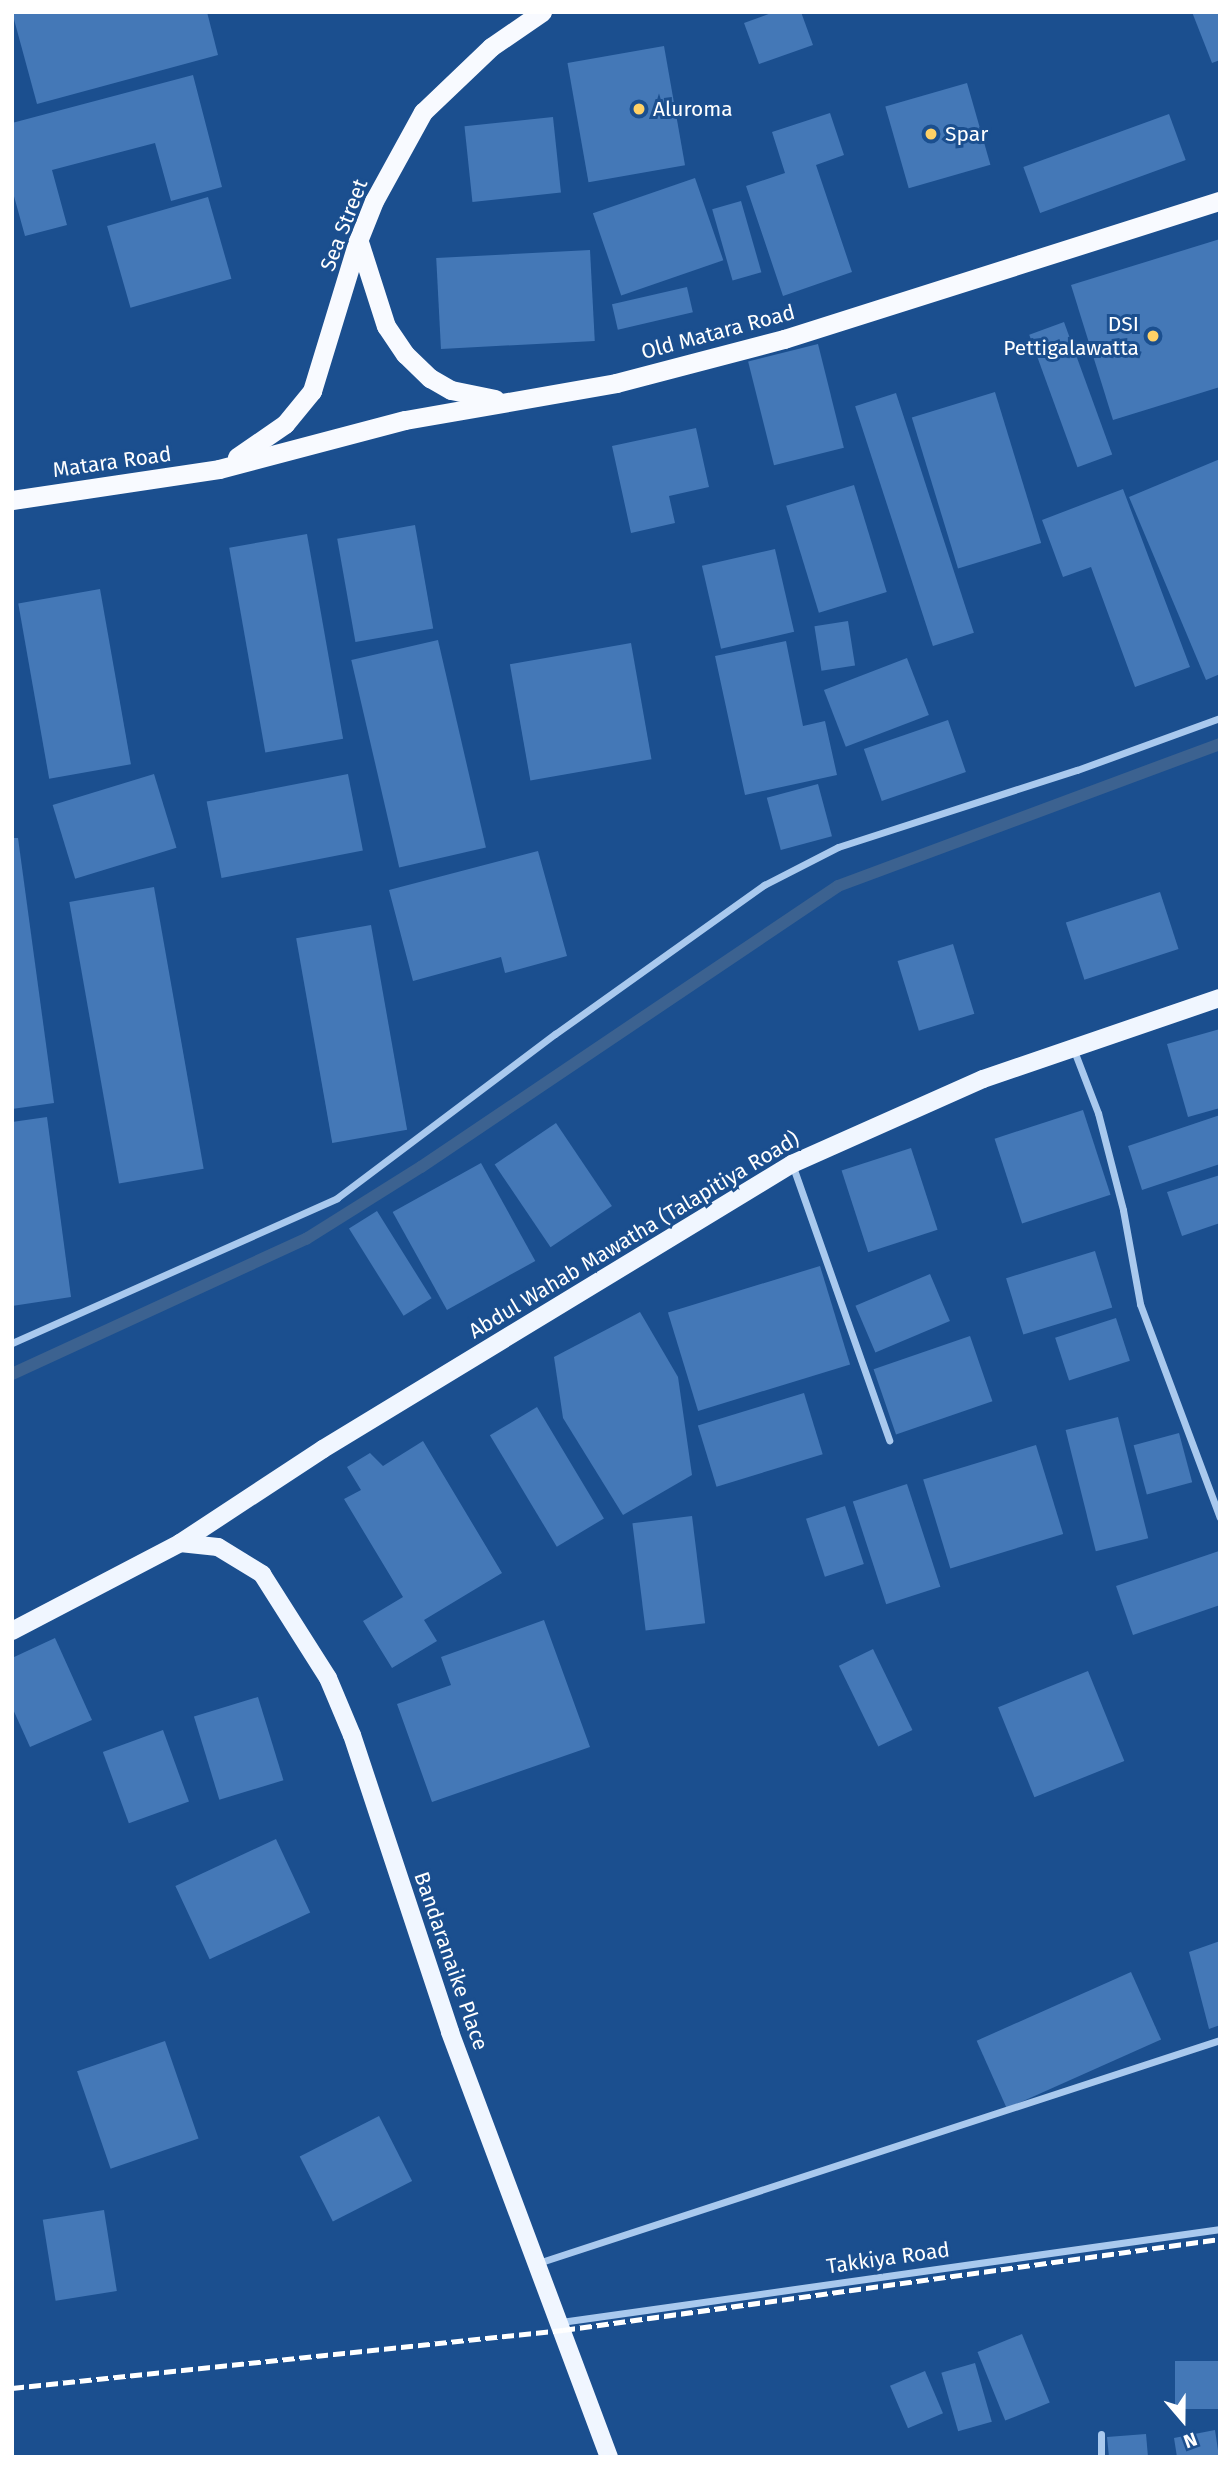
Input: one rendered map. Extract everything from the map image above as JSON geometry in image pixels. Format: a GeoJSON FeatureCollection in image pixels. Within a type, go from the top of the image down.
{"type":"FeatureCollection","features":[{"type":"Feature","properties":{"kind":"highway","name":"Sea Street"},"geometry":{"type":"LineString","coordinates":[[219,469],[285,424],[312,391],[358,241],[374,201],[423,112],[491,47],[542,12]]}},
{"type":"Feature","properties":{"kind":"highway","name":"Old Matara Road"},"geometry":{"type":"LineString","coordinates":[[219,469],[405,420],[616,383],[784,339],[1220,201]]}},
{"type":"Feature","properties":{"kind":"highway"},"geometry":{"type":"LineString","coordinates":[[358,241],[386,326],[405,354],[430,378],[451,390],[504,401]]}},
{"type":"Feature","properties":{"kind":"highway","name":"Matara Road"},"geometry":{"type":"LineString","coordinates":[[12,500],[219,469]]}},
{"type":"Feature","properties":{"kind":"main road","name":"Abdul Wahab Mawatha (Talapitiya Road)"},"geometry":{"type":"LineString","coordinates":[[12,1631],[180,1543],[323,1449],[792,1164],[927,1102],[1220,998]]}},
{"type":"Feature","properties":{"kind":"main road","name":"Bandaranaike Place"},"geometry":{"type":"LineString","coordinates":[[180,1543],[218,1548],[262,1574],[328,1678],[352,1735],[450,2032],[609,2457]]}},
{"type":"Feature","properties":{"kind":"street"},"geometry":{"type":"LineString","coordinates":[[12,1343],[337,1198],[555,1034],[764,885],[838,847],[1077,770],[1220,718]]}},
{"type":"Feature","properties":{"kind":"street"},"geometry":{"type":"LineString","coordinates":[[1073,1048],[1101,1125],[1140,1304],[1220,1518]]}},
{"type":"Feature","properties":{"kind":"street"},"geometry":{"type":"LineString","coordinates":[[792,1164],[888,1440]]}},
{"type":"Feature","properties":{"kind":"street"},"geometry":{"type":"LineString","coordinates":[[538,2263],[1220,2040]]}},
{"type":"Feature","properties":{"kind":"street","name":"Takkiya Road"},"geometry":{"type":"LineString","coordinates":[[560,2322],[1220,2229]]}},
{"type":"Feature","properties":{"kind":"street"},"geometry":{"type":"LineString","coordinates":[[1101,2434],[1101,2457]]}},
{"type":"Feature","properties":{"kind":"building"},"geometry":{"type":"Polygon","coordinates":[[[12,12],[207,12],[218,55],[37,104],[12,12]]]}},
{"type":"Feature","properties":{"kind":"building"},"geometry":{"type":"Polygon","coordinates":[[[774,12],[801,12],[813,45],[759,64],[744,23],[774,12]]]}},
{"type":"Feature","properties":{"kind":"building"},"geometry":{"type":"Polygon","coordinates":[[[1192,12],[1220,12],[1220,60],[1212,63],[1192,12]]]}},
{"type":"Feature","properties":{"kind":"building"},"geometry":{"type":"Polygon","coordinates":[[[664,46],[685,165],[589,182],[567,63],[664,46]]]}},
{"type":"Feature","properties":{"kind":"building"},"geometry":{"type":"Polygon","coordinates":[[[193,75],[222,187],[171,201],[155,143],[52,170],[67,225],[25,236],[12,189],[12,123],[193,75]]]}},
{"type":"Feature","properties":{"kind":"building"},"geometry":{"type":"Polygon","coordinates":[[[967,83],[990,165],[909,188],[885,106],[967,83]]]}},
{"type":"Feature","properties":{"kind":"building"},"geometry":{"type":"Polygon","coordinates":[[[830,113],[844,155],[816,165],[852,272],[783,296],[746,186],[785,173],[772,132],[830,113]]]}},
{"type":"Feature","properties":{"kind":"building"},"geometry":{"type":"Polygon","coordinates":[[[1169,114],[1186,160],[1040,213],[1023,167],[1169,114]]]}},
{"type":"Feature","properties":{"kind":"building"},"geometry":{"type":"Polygon","coordinates":[[[553,117],[561,193],[472,202],[464,126],[553,117]]]}},
{"type":"Feature","properties":{"kind":"building"},"geometry":{"type":"Polygon","coordinates":[[[695,178],[723,260],[621,295],[593,213],[695,178]]]}},
{"type":"Feature","properties":{"kind":"building"},"geometry":{"type":"Polygon","coordinates":[[[208,197],[231,279],[130,308],[107,226],[208,197]]]}},
{"type":"Feature","properties":{"kind":"building"},"geometry":{"type":"Polygon","coordinates":[[[741,201],[761,272],[733,280],[712,209],[741,201]]]}},
{"type":"Feature","properties":{"kind":"building","name":"DSI Pettigalawatta"},"geometry":{"type":"Polygon","coordinates":[[[1220,239],[1220,387],[1113,420],[1071,285],[1220,239]]]}},
{"type":"Feature","properties":{"kind":"building"},"geometry":{"type":"Polygon","coordinates":[[[590,250],[595,341],[441,349],[436,258],[590,250]]]}},
{"type":"Feature","properties":{"kind":"building"},"geometry":{"type":"Polygon","coordinates":[[[687,287],[693,312],[618,330],[612,304],[687,287]]]}},
{"type":"Feature","properties":{"kind":"building"},"geometry":{"type":"Polygon","coordinates":[[[1064,322],[1112,454],[1077,467],[1029,335],[1064,322]]]}},
{"type":"Feature","properties":{"kind":"building"},"geometry":{"type":"Polygon","coordinates":[[[818,344],[844,448],[774,465],[748,361],[818,344]]]}},
{"type":"Feature","properties":{"kind":"building"},"geometry":{"type":"Polygon","coordinates":[[[995,392],[1041,543],[958,569],[912,417],[995,392]]]}},
{"type":"Feature","properties":{"kind":"building"},"geometry":{"type":"Polygon","coordinates":[[[896,393],[974,633],[933,646],[855,406],[896,393]]]}},
{"type":"Feature","properties":{"kind":"building"},"geometry":{"type":"Polygon","coordinates":[[[696,428],[709,487],[669,496],[675,523],[631,533],[612,446],[696,428]]]}},
{"type":"Feature","properties":{"kind":"building"},"geometry":{"type":"Polygon","coordinates":[[[1220,459],[1220,674],[1206,680],[1129,497],[1220,459]]]}},
{"type":"Feature","properties":{"kind":"building"},"geometry":{"type":"Polygon","coordinates":[[[854,485],[887,592],[819,613],[786,506],[854,485]]]}},
{"type":"Feature","properties":{"kind":"building"},"geometry":{"type":"Polygon","coordinates":[[[1123,489],[1190,667],[1135,687],[1091,567],[1063,577],[1042,520],[1123,489]]]}},
{"type":"Feature","properties":{"kind":"building"},"geometry":{"type":"Polygon","coordinates":[[[415,525],[433,628],[355,642],[337,539],[415,525]]]}},
{"type":"Feature","properties":{"kind":"building"},"geometry":{"type":"Polygon","coordinates":[[[307,534],[343,739],[265,753],[229,548],[307,534]]]}},
{"type":"Feature","properties":{"kind":"building"},"geometry":{"type":"Polygon","coordinates":[[[775,549],[794,632],[721,649],[702,566],[775,549]]]}},
{"type":"Feature","properties":{"kind":"building"},"geometry":{"type":"Polygon","coordinates":[[[100,589],[131,764],[49,779],[18,603],[100,589]]]}},
{"type":"Feature","properties":{"kind":"building"},"geometry":{"type":"Polygon","coordinates":[[[848,621],[855,665],[821,671],[814,626],[848,621]]]}},
{"type":"Feature","properties":{"kind":"building"},"geometry":{"type":"Polygon","coordinates":[[[438,640],[486,848],[399,868],[351,660],[438,640]]]}},
{"type":"Feature","properties":{"kind":"building"},"geometry":{"type":"Polygon","coordinates":[[[786,641],[803,726],[825,721],[837,775],[745,795],[715,656],[786,641]]]}},
{"type":"Feature","properties":{"kind":"building"},"geometry":{"type":"Polygon","coordinates":[[[631,643],[651,759],[530,781],[510,664],[631,643]]]}},
{"type":"Feature","properties":{"kind":"building"},"geometry":{"type":"Polygon","coordinates":[[[907,658],[929,715],[846,747],[824,690],[907,658]]]}},
{"type":"Feature","properties":{"kind":"building"},"geometry":{"type":"Polygon","coordinates":[[[948,720],[966,772],[882,801],[864,749],[948,720]]]}},
{"type":"Feature","properties":{"kind":"building"},"geometry":{"type":"Polygon","coordinates":[[[154,774],[177,848],[75,879],[53,805],[154,774]]]}},
{"type":"Feature","properties":{"kind":"building"},"geometry":{"type":"Polygon","coordinates":[[[348,774],[363,851],[222,878],[207,801],[348,774]]]}},
{"type":"Feature","properties":{"kind":"building"},"geometry":{"type":"Polygon","coordinates":[[[818,784],[832,836],[781,850],[767,798],[818,784]]]}},
{"type":"Feature","properties":{"kind":"building"},"geometry":{"type":"Polygon","coordinates":[[[12,838],[18,838],[54,1103],[12,1109],[12,838]]]}},
{"type":"Feature","properties":{"kind":"building"},"geometry":{"type":"Polygon","coordinates":[[[538,851],[567,956],[505,973],[501,957],[413,981],[389,890],[538,851]]]}},
{"type":"Feature","properties":{"kind":"building"},"geometry":{"type":"Polygon","coordinates":[[[154,887],[204,1169],[119,1184],[69,902],[154,887]]]}},
{"type":"Feature","properties":{"kind":"building"},"geometry":{"type":"Polygon","coordinates":[[[1160,892],[1179,949],[1084,980],[1066,923],[1160,892]]]}},
{"type":"Feature","properties":{"kind":"building"},"geometry":{"type":"Polygon","coordinates":[[[371,925],[407,1130],[332,1143],[296,938],[371,925]]]}},
{"type":"Feature","properties":{"kind":"building"},"geometry":{"type":"Polygon","coordinates":[[[953,944],[974,1014],[919,1031],[898,961],[953,944]]]}},
{"type":"Feature","properties":{"kind":"building"},"geometry":{"type":"Polygon","coordinates":[[[1220,1029],[1220,1108],[1188,1117],[1167,1044],[1220,1029]]]}},
{"type":"Feature","properties":{"kind":"building"},"geometry":{"type":"Polygon","coordinates":[[[1083,1110],[1111,1195],[1022,1223],[995,1139],[1083,1110]]]}},
{"type":"Feature","properties":{"kind":"building"},"geometry":{"type":"Polygon","coordinates":[[[1220,1115],[1220,1164],[1142,1190],[1128,1146],[1220,1115]]]}},
{"type":"Feature","properties":{"kind":"building"},"geometry":{"type":"Polygon","coordinates":[[[47,1117],[71,1297],[12,1306],[12,1122],[47,1117]]]}},
{"type":"Feature","properties":{"kind":"building"},"geometry":{"type":"Polygon","coordinates":[[[556,1123],[612,1206],[551,1247],[495,1164],[556,1123]]]}},
{"type":"Feature","properties":{"kind":"building"},"geometry":{"type":"Polygon","coordinates":[[[911,1148],[938,1230],[868,1252],[842,1171],[911,1148]]]}},
{"type":"Feature","properties":{"kind":"building"},"geometry":{"type":"Polygon","coordinates":[[[481,1163],[535,1261],[447,1310],[393,1212],[481,1163]]]}},
{"type":"Feature","properties":{"kind":"building"},"geometry":{"type":"Polygon","coordinates":[[[1220,1175],[1220,1223],[1182,1236],[1167,1192],[1220,1175]]]}},
{"type":"Feature","properties":{"kind":"building"},"geometry":{"type":"Polygon","coordinates":[[[377,1211],[432,1298],[404,1316],[349,1228],[377,1211]]]}},
{"type":"Feature","properties":{"kind":"building"},"geometry":{"type":"Polygon","coordinates":[[[1095,1251],[1112,1307],[1023,1335],[1006,1278],[1095,1251]]]}},
{"type":"Feature","properties":{"kind":"building"},"geometry":{"type":"Polygon","coordinates":[[[820,1266],[850,1364],[698,1411],[668,1312],[820,1266]]]}},
{"type":"Feature","properties":{"kind":"building"},"geometry":{"type":"Polygon","coordinates":[[[930,1274],[950,1321],[875,1353],[855,1306],[930,1274]]]}},
{"type":"Feature","properties":{"kind":"building"},"geometry":{"type":"Polygon","coordinates":[[[640,1312],[678,1377],[692,1475],[623,1515],[563,1418],[554,1357],[640,1312]]]}},
{"type":"Feature","properties":{"kind":"building"},"geometry":{"type":"Polygon","coordinates":[[[1116,1318],[1130,1361],[1069,1381],[1055,1338],[1116,1318]]]}},
{"type":"Feature","properties":{"kind":"building"},"geometry":{"type":"Polygon","coordinates":[[[970,1336],[992,1401],[896,1434],[874,1369],[970,1336]]]}},
{"type":"Feature","properties":{"kind":"building"},"geometry":{"type":"Polygon","coordinates":[[[804,1393],[823,1454],[717,1487],[698,1425],[804,1393]]]}},
{"type":"Feature","properties":{"kind":"building"},"geometry":{"type":"Polygon","coordinates":[[[537,1407],[604,1518],[557,1547],[490,1435],[537,1407]]]}},
{"type":"Feature","properties":{"kind":"building"},"geometry":{"type":"Polygon","coordinates":[[[1118,1417],[1148,1538],[1096,1551],[1066,1430],[1118,1417]]]}},
{"type":"Feature","properties":{"kind":"building"},"geometry":{"type":"Polygon","coordinates":[[[1179,1433],[1192,1482],[1147,1494],[1134,1445],[1179,1433]]]}},
{"type":"Feature","properties":{"kind":"building"},"geometry":{"type":"Polygon","coordinates":[[[423,1441],[502,1573],[424,1620],[437,1641],[392,1668],[363,1621],[403,1597],[344,1499],[361,1490],[347,1467],[370,1453],[383,1466],[423,1441]]]}},
{"type":"Feature","properties":{"kind":"building"},"geometry":{"type":"Polygon","coordinates":[[[1036,1445],[1063,1534],[950,1568],[923,1479],[1036,1445]]]}},
{"type":"Feature","properties":{"kind":"building"},"geometry":{"type":"Polygon","coordinates":[[[907,1484],[940,1587],[886,1604],[853,1502],[907,1484]]]}},
{"type":"Feature","properties":{"kind":"building"},"geometry":{"type":"Polygon","coordinates":[[[845,1506],[864,1564],[825,1577],[806,1519],[845,1506]]]}},
{"type":"Feature","properties":{"kind":"building"},"geometry":{"type":"Polygon","coordinates":[[[692,1516],[705,1623],[646,1631],[632,1523],[692,1516]]]}},
{"type":"Feature","properties":{"kind":"building"},"geometry":{"type":"Polygon","coordinates":[[[1219,1551],[1220,1605],[1133,1635],[1116,1586],[1219,1551]]]}},
{"type":"Feature","properties":{"kind":"building"},"geometry":{"type":"Polygon","coordinates":[[[544,1620],[590,1747],[432,1802],[397,1704],[451,1685],[441,1657],[544,1620]]]}},
{"type":"Feature","properties":{"kind":"building"},"geometry":{"type":"Polygon","coordinates":[[[55,1638],[92,1720],[30,1747],[12,1707],[12,1658],[55,1638]]]}},
{"type":"Feature","properties":{"kind":"building"},"geometry":{"type":"Polygon","coordinates":[[[873,1649],[912,1730],[878,1747],[839,1666],[873,1649]]]}},
{"type":"Feature","properties":{"kind":"building"},"geometry":{"type":"Polygon","coordinates":[[[1088,1671],[1124,1761],[1034,1797],[998,1707],[1088,1671]]]}},
{"type":"Feature","properties":{"kind":"building"},"geometry":{"type":"Polygon","coordinates":[[[258,1697],[283,1780],[219,1800],[194,1717],[258,1697]]]}},
{"type":"Feature","properties":{"kind":"building"},"geometry":{"type":"Polygon","coordinates":[[[163,1730],[189,1801],[129,1823],[103,1752],[163,1730]]]}},
{"type":"Feature","properties":{"kind":"building"},"geometry":{"type":"Polygon","coordinates":[[[276,1839],[310,1912],[210,1959],[175,1886],[276,1839]]]}},
{"type":"Feature","properties":{"kind":"building"},"geometry":{"type":"Polygon","coordinates":[[[1220,1941],[1220,2025],[1209,2029],[1189,1952],[1220,1941]]]}},
{"type":"Feature","properties":{"kind":"building"},"geometry":{"type":"Polygon","coordinates":[[[1131,1972],[1161,2040],[1007,2108],[977,2041],[1131,1972]]]}},
{"type":"Feature","properties":{"kind":"building"},"geometry":{"type":"Polygon","coordinates":[[[165,2041],[199,2138],[111,2169],[77,2071],[165,2041]]]}},
{"type":"Feature","properties":{"kind":"building"},"geometry":{"type":"Polygon","coordinates":[[[379,2116],[412,2181],[333,2221],[300,2156],[379,2116]]]}},
{"type":"Feature","properties":{"kind":"building"},"geometry":{"type":"Polygon","coordinates":[[[104,2210],[117,2291],[56,2301],[43,2220],[104,2210]]]}},
{"type":"Feature","properties":{"kind":"building"},"geometry":{"type":"Polygon","coordinates":[[[1022,2334],[1050,2403],[1005,2421],[977,2352],[1022,2334]]]}},
{"type":"Feature","properties":{"kind":"building"},"geometry":{"type":"Polygon","coordinates":[[[1175,2361],[1220,2361],[1220,2409],[1175,2409],[1175,2361]]]}},
{"type":"Feature","properties":{"kind":"building"},"geometry":{"type":"Polygon","coordinates":[[[975,2363],[992,2422],[958,2431],[941,2373],[975,2363]]]}},
{"type":"Feature","properties":{"kind":"building"},"geometry":{"type":"Polygon","coordinates":[[[925,2371],[943,2413],[908,2428],[890,2386],[925,2371]]]}},
{"type":"Feature","properties":{"kind":"building"},"geometry":{"type":"Polygon","coordinates":[[[1215,2430],[1219,2457],[1177,2457],[1174,2438],[1215,2430]]]}},
{"type":"Feature","properties":{"kind":"building"},"geometry":{"type":"Polygon","coordinates":[[[1146,2434],[1148,2457],[1109,2457],[1107,2437],[1146,2434]]]}},
{"type":"Feature","properties":{"kind":"waterway"},"geometry":{"type":"LineString","coordinates":[[12,1374],[306,1239],[421,1167],[838,886],[1220,744]]}},
{"type":"Feature","properties":{"kind":"railway"},"geometry":{"type":"LineString","coordinates":[[12,2388],[563,2330],[1220,2239]]}},
{"type":"Feature","properties":{"kind":"place","name":"Aluroma"},"geometry":{"type":"Point","coordinates":[639,109]}},
{"type":"Feature","properties":{"kind":"place","name":"Spar"},"geometry":{"type":"Point","coordinates":[931,134]}},
{"type":"Feature","properties":{"kind":"place","name":"DSI Pettigalawatta"},"geometry":{"type":"Point","coordinates":[1153,336]}}]}
